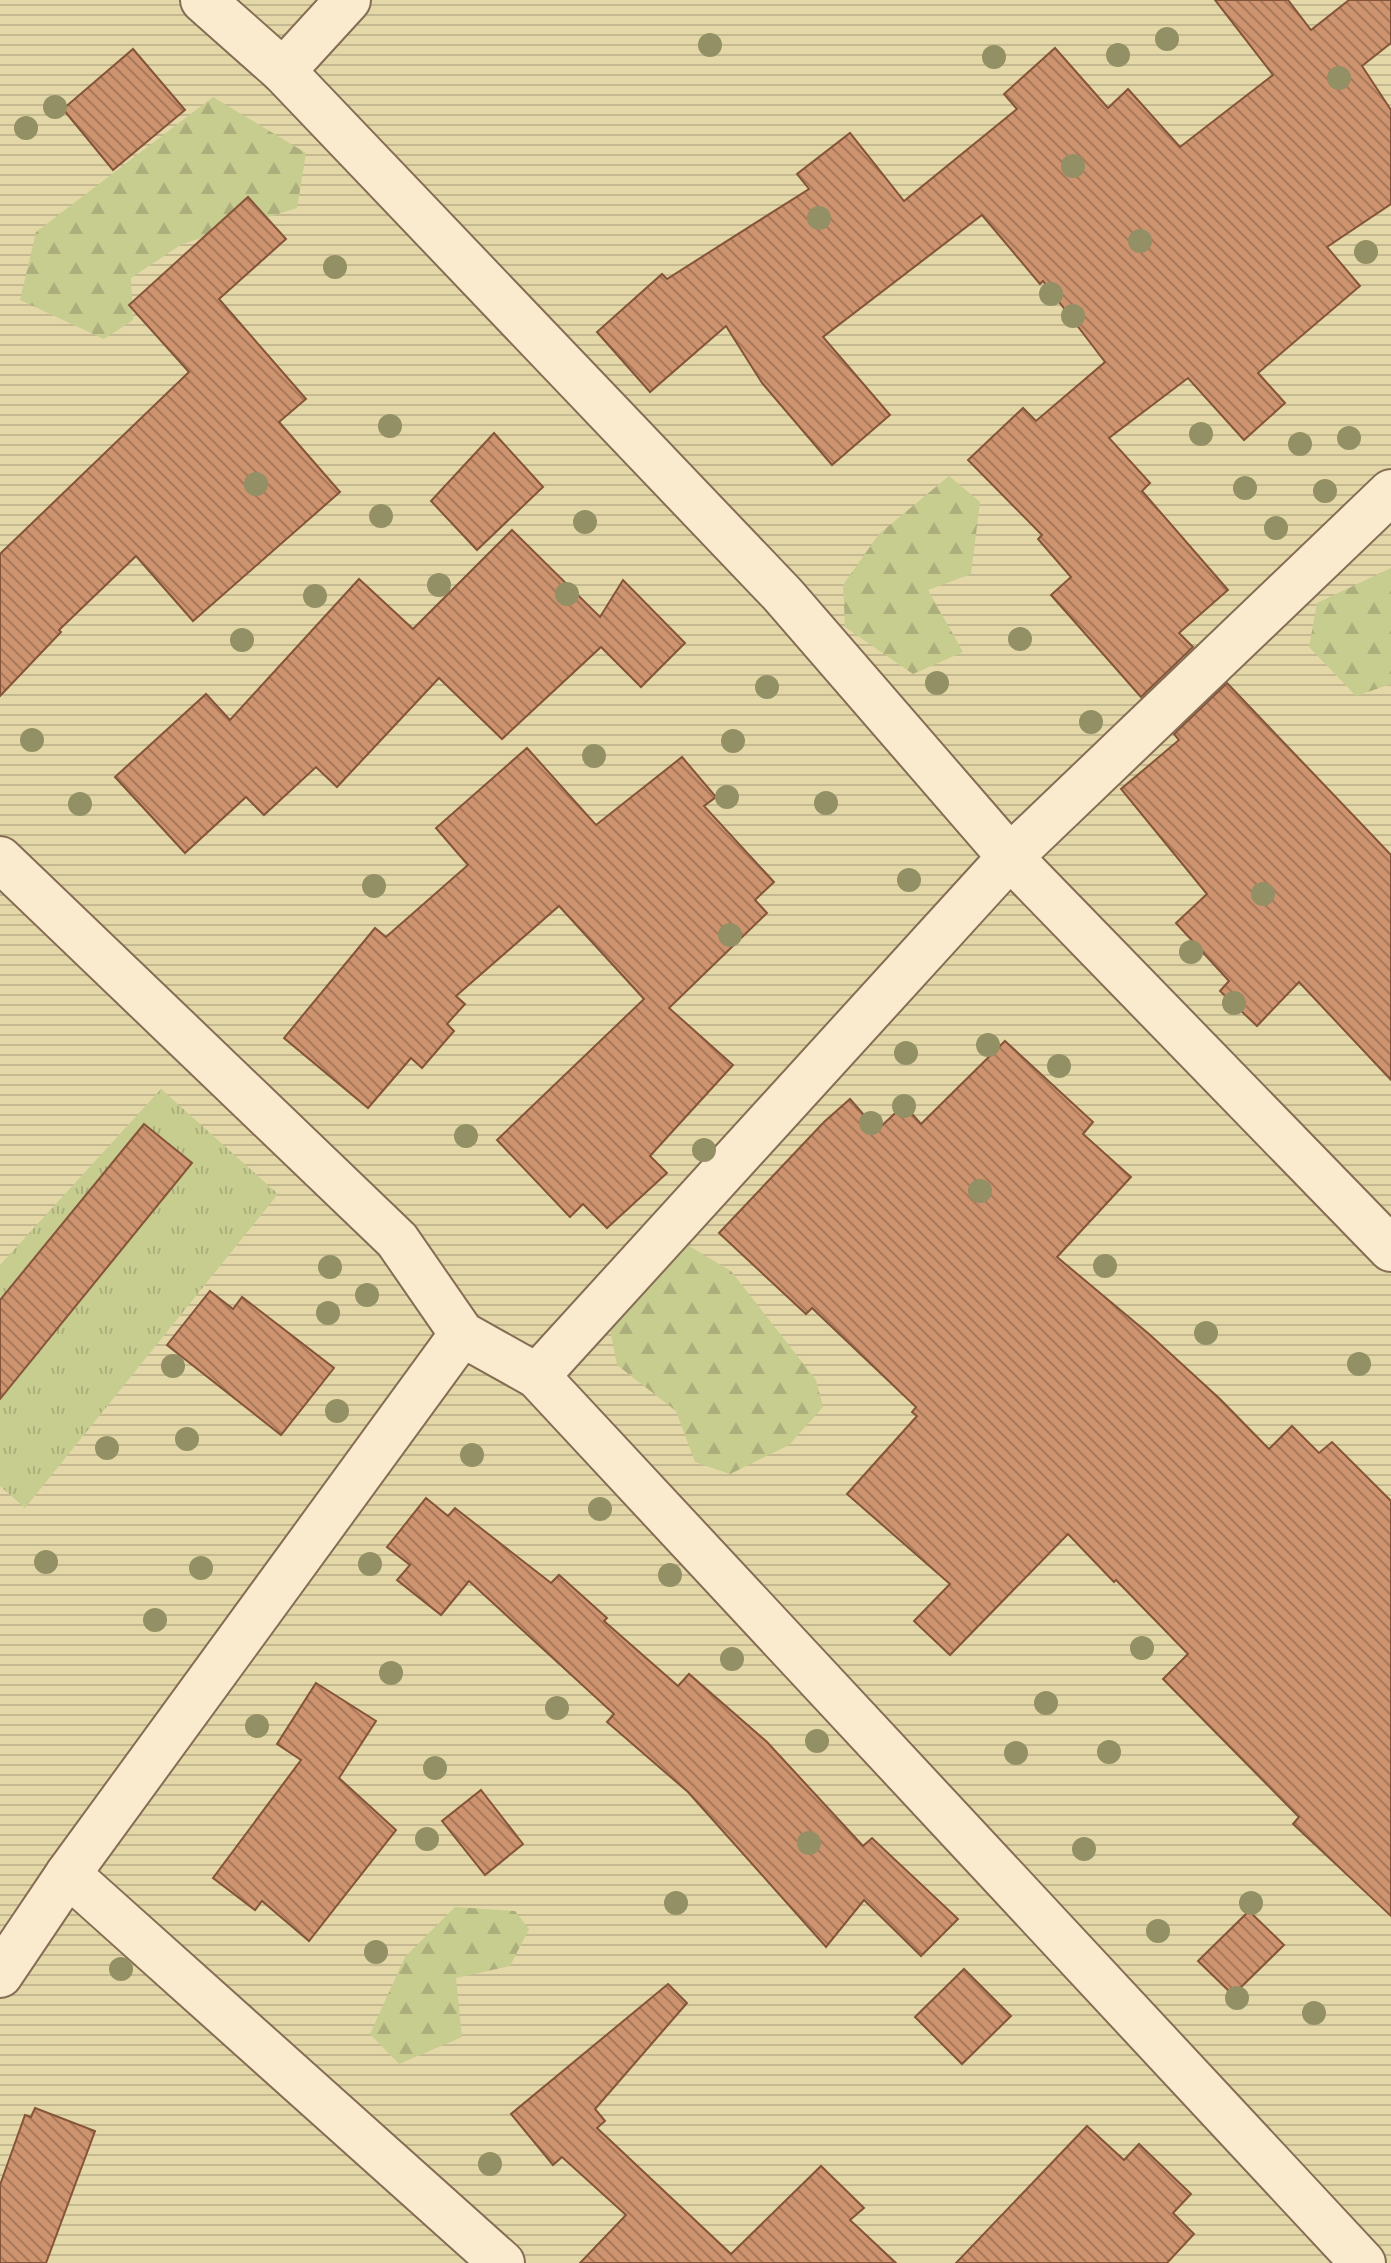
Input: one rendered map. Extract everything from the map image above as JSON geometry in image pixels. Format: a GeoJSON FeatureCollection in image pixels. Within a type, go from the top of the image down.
{"type":"FeatureCollection","features":[{"type":"Feature","properties":{"kind":"street"},"geometry":{"type":"LineString","coordinates":[[203,0],[283,71],[783,595],[1010,857],[1391,1249]]}},
{"type":"Feature","properties":{"kind":"street"},"geometry":{"type":"LineString","coordinates":[[283,71],[348,0]]}},
{"type":"Feature","properties":{"kind":"street"},"geometry":{"type":"LineString","coordinates":[[537,1376],[1010,857],[1391,492]]}},
{"type":"Feature","properties":{"kind":"street"},"geometry":{"type":"LineString","coordinates":[[0,859],[397,1240],[462,1334],[537,1376],[1363,2263]]}},
{"type":"Feature","properties":{"kind":"street"},"geometry":{"type":"LineString","coordinates":[[0,1975],[68,1874],[462,1334]]}},
{"type":"Feature","properties":{"kind":"street"},"geometry":{"type":"LineString","coordinates":[[68,1874],[502,2263]]}},
{"type":"Feature","properties":{"kind":"shaded area"},"geometry":{"type":"Polygon","coordinates":[[[0,0],[1391,0],[1391,2263],[0,2263],[0,0]]]}},
{"type":"Feature","properties":{"kind":"green space"},"geometry":{"type":"Polygon","coordinates":[[[213,97],[306,153],[297,208],[182,244],[131,278],[133,320],[104,339],[20,300],[36,232],[213,97]]]}},
{"type":"Feature","properties":{"kind":"green space"},"geometry":{"type":"Polygon","coordinates":[[[949,476],[980,502],[971,574],[928,590],[963,652],[913,674],[845,627],[843,585],[879,534],[949,476]]]}},
{"type":"Feature","properties":{"kind":"green space"},"geometry":{"type":"Polygon","coordinates":[[[1391,568],[1391,684],[1356,696],[1309,647],[1317,603],[1391,568]]]}},
{"type":"Feature","properties":{"kind":"green space"},"geometry":{"type":"Polygon","coordinates":[[[161,1089],[278,1194],[25,1508],[0,1486],[0,1265],[161,1089]]]}},
{"type":"Feature","properties":{"kind":"green space"},"geometry":{"type":"Polygon","coordinates":[[[677,1239],[731,1271],[816,1380],[823,1407],[789,1445],[730,1474],[695,1462],[676,1411],[617,1365],[609,1324],[677,1239]]]}},
{"type":"Feature","properties":{"kind":"green space"},"geometry":{"type":"Polygon","coordinates":[[[455,1907],[515,1911],[529,1929],[510,1966],[456,1978],[462,2037],[399,2064],[370,2034],[405,1957],[455,1907]]]}},
{"type":"Feature","properties":{"kind":"building"},"geometry":{"type":"Polygon","coordinates":[[[1215,0],[1288,0],[1311,30],[1349,0],[1391,0],[1391,43],[1362,66],[1391,110],[1391,204],[1327,247],[1360,286],[1258,373],[1285,403],[1244,440],[1188,378],[1109,438],[1150,483],[1142,491],[1228,590],[1179,633],[1193,647],[1141,697],[1051,595],[1071,577],[1038,539],[1042,535],[968,460],[1023,408],[1036,421],[1105,362],[1043,281],[1040,284],[982,215],[823,337],[890,415],[832,465],[762,383],[726,326],[650,392],[597,332],[662,274],[667,279],[809,189],[797,174],[850,133],[904,201],[1017,109],[1004,94],[1055,48],[1108,108],[1128,89],[1180,147],[1273,75],[1215,0]]]}},
{"type":"Feature","properties":{"kind":"building"},"geometry":{"type":"Polygon","coordinates":[[[133,49],[185,110],[113,170],[63,109],[133,49]]]}},
{"type":"Feature","properties":{"kind":"building"},"geometry":{"type":"Polygon","coordinates":[[[248,197],[286,239],[219,299],[306,399],[279,422],[340,492],[193,621],[136,556],[59,630],[61,632],[0,696],[0,554],[189,372],[129,305],[248,197]]]}},
{"type":"Feature","properties":{"kind":"building"},"geometry":{"type":"Polygon","coordinates":[[[494,433],[543,487],[477,550],[431,501],[494,433]]]}},
{"type":"Feature","properties":{"kind":"building"},"geometry":{"type":"Polygon","coordinates":[[[512,530],[600,617],[623,580],[685,643],[641,687],[601,647],[502,739],[439,678],[337,787],[316,767],[264,815],[246,797],[185,853],[115,777],[206,694],[230,720],[359,579],[413,629],[512,530]]]}},
{"type":"Feature","properties":{"kind":"building"},"geometry":{"type":"Polygon","coordinates":[[[1227,683],[1391,855],[1391,1080],[1299,982],[1257,1026],[1220,991],[1229,981],[1176,923],[1207,894],[1121,789],[1179,740],[1174,734],[1227,683]]]}},
{"type":"Feature","properties":{"kind":"building"},"geometry":{"type":"Polygon","coordinates":[[[527,748],[596,825],[682,757],[716,797],[704,806],[774,882],[755,900],[767,913],[669,1008],[733,1065],[650,1156],[667,1173],[607,1228],[583,1204],[570,1217],[497,1140],[644,999],[559,906],[456,996],[465,1004],[447,1024],[454,1031],[422,1068],[411,1058],[368,1108],[284,1038],[375,928],[386,937],[468,865],[436,828],[527,748]]]}},
{"type":"Feature","properties":{"kind":"building"},"geometry":{"type":"Polygon","coordinates":[[[1005,1041],[1093,1122],[1083,1134],[1131,1177],[1057,1257],[1149,1334],[1269,1449],[1292,1426],[1319,1453],[1332,1442],[1391,1501],[1391,1916],[1293,1824],[1299,1817],[1163,1679],[1188,1654],[1068,1534],[950,1655],[914,1621],[950,1584],[847,1494],[917,1416],[912,1412],[916,1407],[812,1308],[806,1314],[719,1233],[824,1122],[850,1099],[877,1130],[904,1105],[921,1124],[1005,1041]]]}},
{"type":"Feature","properties":{"kind":"building"},"geometry":{"type":"Polygon","coordinates":[[[144,1124],[192,1163],[0,1399],[0,1300],[144,1124]]]}},
{"type":"Feature","properties":{"kind":"building"},"geometry":{"type":"Polygon","coordinates":[[[210,1291],[233,1309],[242,1297],[334,1368],[281,1435],[167,1345],[210,1291]]]}},
{"type":"Feature","properties":{"kind":"building"},"geometry":{"type":"Polygon","coordinates":[[[426,1498],[448,1516],[455,1508],[551,1583],[559,1575],[607,1618],[604,1621],[678,1686],[689,1674],[767,1742],[863,1846],[872,1838],[958,1919],[921,1956],[864,1900],[826,1947],[688,1792],[607,1722],[614,1714],[469,1581],[441,1615],[397,1580],[410,1565],[387,1547],[426,1498]]]}},
{"type":"Feature","properties":{"kind":"building"},"geometry":{"type":"Polygon","coordinates":[[[316,1683],[376,1721],[339,1778],[396,1830],[309,1941],[262,1901],[255,1910],[213,1878],[301,1760],[277,1744],[316,1683]]]}},
{"type":"Feature","properties":{"kind":"building"},"geometry":{"type":"Polygon","coordinates":[[[481,1790],[523,1844],[485,1875],[442,1821],[481,1790]]]}},
{"type":"Feature","properties":{"kind":"building"},"geometry":{"type":"Polygon","coordinates":[[[1249,1911],[1284,1945],[1233,1995],[1198,1961],[1249,1911]]]}},
{"type":"Feature","properties":{"kind":"building"},"geometry":{"type":"Polygon","coordinates":[[[964,1969],[1011,2016],[962,2064],[915,2017],[964,1969]]]}},
{"type":"Feature","properties":{"kind":"building"},"geometry":{"type":"Polygon","coordinates":[[[668,1984],[687,2003],[595,2109],[605,2121],[597,2128],[731,2254],[821,2166],[864,2208],[850,2220],[896,2263],[580,2263],[626,2215],[562,2157],[553,2165],[511,2114],[668,1984]]]}},
{"type":"Feature","properties":{"kind":"building"},"geometry":{"type":"Polygon","coordinates":[[[35,2108],[95,2131],[46,2263],[0,2263],[0,2185],[25,2115],[31,2117],[35,2108]]]}},
{"type":"Feature","properties":{"kind":"building"},"geometry":{"type":"Polygon","coordinates":[[[1087,2126],[1124,2160],[1139,2144],[1191,2194],[1173,2213],[1194,2234],[1167,2263],[956,2263],[1087,2126]]]}}]}
